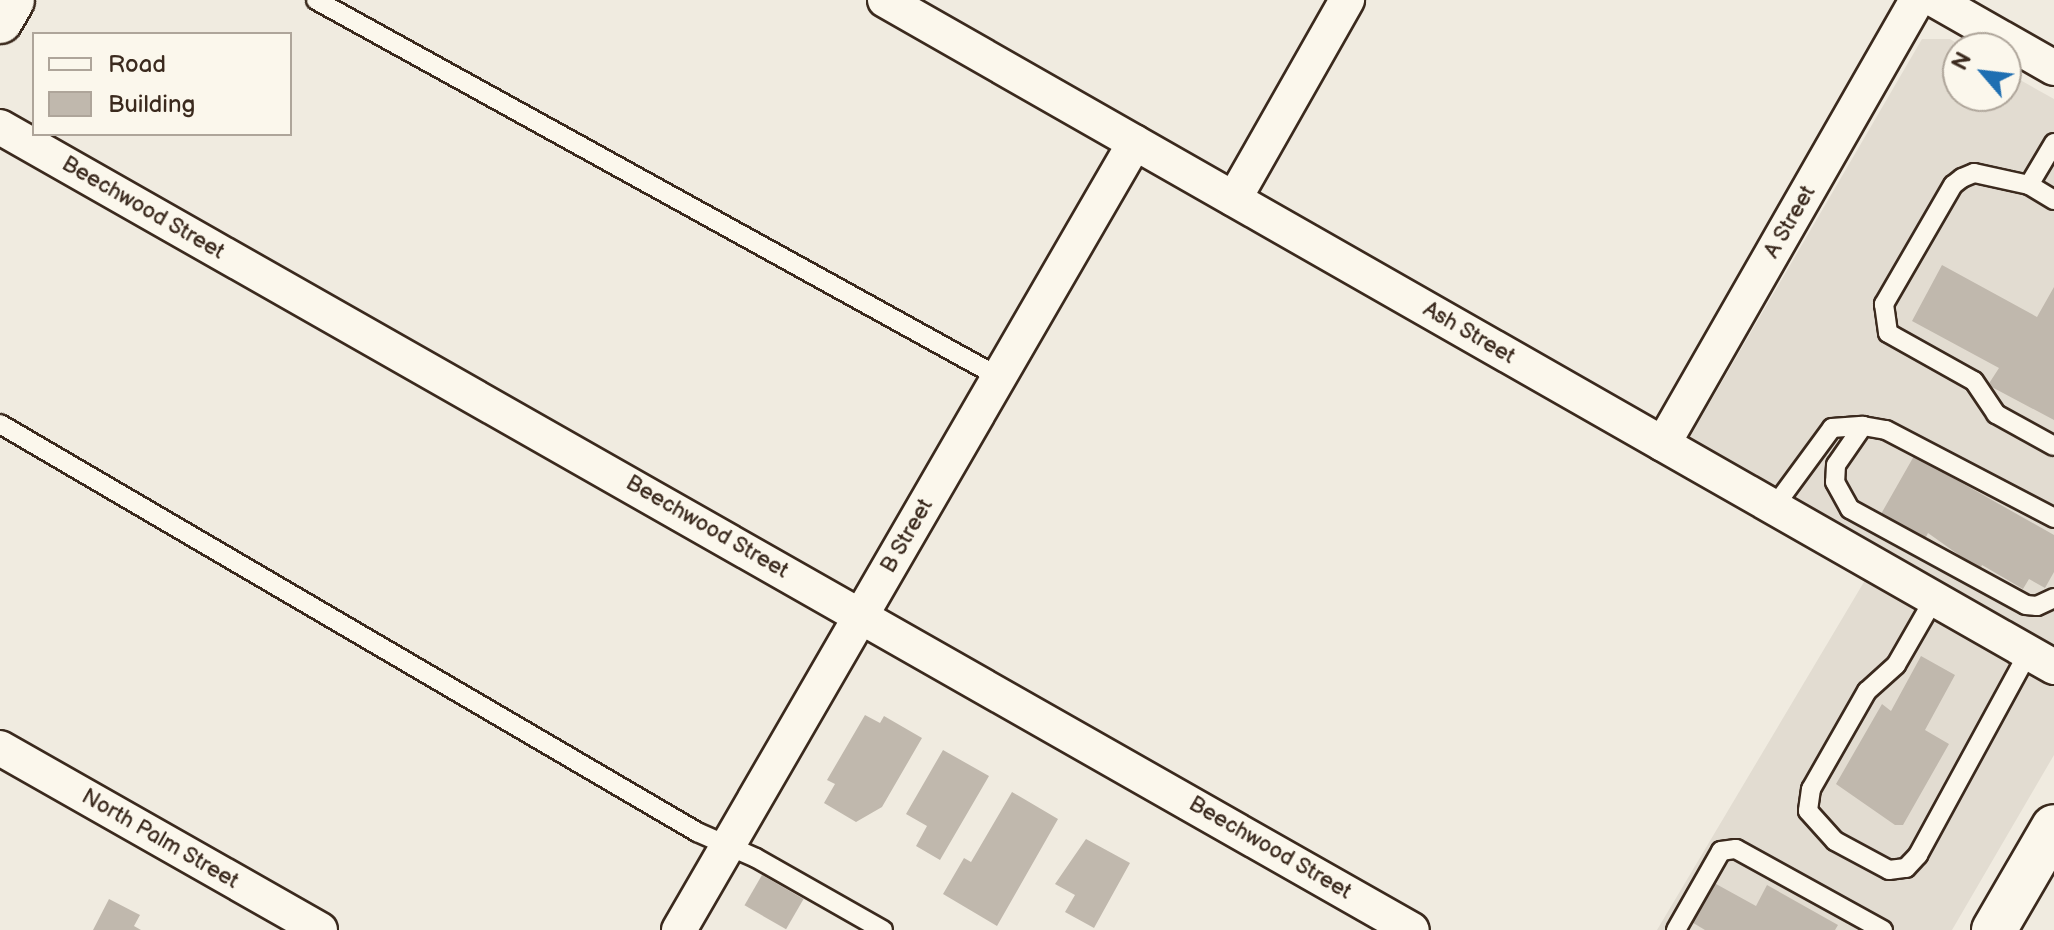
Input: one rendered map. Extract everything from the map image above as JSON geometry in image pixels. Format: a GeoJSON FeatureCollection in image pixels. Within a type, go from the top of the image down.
{"type":"FeatureCollection","features":[{"type":"Feature","properties":{"kind":"main road"},"geometry":{"type":"LineString","coordinates":[[0,21],[12,0]]}},
{"type":"Feature","properties":{"kind":"main road"},"geometry":{"type":"LineString","coordinates":[[1994,930],[2054,827]]}},
{"type":"Feature","properties":{"kind":"street","name":"Ash Street"},"geometry":{"type":"LineString","coordinates":[[885,0],[2041,660]]}},
{"type":"Feature","properties":{"kind":"street"},"geometry":{"type":"LineString","coordinates":[[1234,199],[1347,0]]}},
{"type":"Feature","properties":{"kind":"street","name":"A Street"},"geometry":{"type":"LineString","coordinates":[[1663,444],[1917,0]]}},
{"type":"Feature","properties":{"kind":"street"},"geometry":{"type":"LineString","coordinates":[[1935,0],[2054,68]]}},
{"type":"Feature","properties":{"kind":"street","name":"Beechwood Street"},"geometry":{"type":"LineString","coordinates":[[0,127],[1412,930]]}},
{"type":"Feature","properties":{"kind":"street","name":"B Street"},"geometry":{"type":"LineString","coordinates":[[679,930],[1135,142]]}},
{"type":"Feature","properties":{"kind":"street","name":"North Palm Street"},"geometry":{"type":"LineString","coordinates":[[0,748],[320,930]]}},
{"type":"Feature","properties":{"kind":"lane"},"geometry":{"type":"LineString","coordinates":[[316,0],[999,377]]}},
{"type":"Feature","properties":{"kind":"lane"},"geometry":{"type":"LineString","coordinates":[[2029,185],[2054,143]]}},
{"type":"Feature","properties":{"kind":"lane"},"geometry":{"type":"LineString","coordinates":[[2054,200],[2029,185],[1974,173],[1953,185],[1889,292],[1884,317],[1888,333],[1974,381],[1996,414],[2054,446]]}},
{"type":"Feature","properties":{"kind":"lane"},"geometry":{"type":"LineString","coordinates":[[0,424],[727,848],[756,858],[883,930]]}},
{"type":"Feature","properties":{"kind":"lane"},"geometry":{"type":"LineString","coordinates":[[1863,426],[1836,465],[1835,482],[1850,509],[2026,605],[2037,606],[2054,598]]}},
{"type":"Feature","properties":{"kind":"lane"},"geometry":{"type":"LineString","coordinates":[[1774,507],[1832,428],[1863,426],[1886,430],[2054,518]]}},
{"type":"Feature","properties":{"kind":"lane"},"geometry":{"type":"LineString","coordinates":[[1934,599],[1896,665],[1867,691],[1811,789],[1808,811],[1835,841],[1889,870],[1906,868],[1918,855],[2041,660]]}},
{"type":"Feature","properties":{"kind":"lane"},"geometry":{"type":"LineString","coordinates":[[1676,930],[1721,851],[1736,849],[1871,927]]}},
{"type":"Feature","properties":{"kind":"shaded area"},"geometry":{"type":"Polygon","coordinates":[[[1922,39],[1942,39],[1942,112],[2022,112],[2022,81],[2054,99],[2054,755],[1952,930],[1657,930],[1880,555],[1688,440],[1922,39]]]}},
{"type":"Feature","properties":{"kind":"building"},"geometry":{"type":"Polygon","coordinates":[[[1942,265],[2037,317],[2054,287],[2054,420],[1988,385],[1999,368],[1912,321],[1942,265]]]}},
{"type":"Feature","properties":{"kind":"building"},"geometry":{"type":"Polygon","coordinates":[[[1914,456],[2054,535],[2054,572],[2045,588],[2029,579],[2023,589],[1982,565],[1980,570],[1928,533],[1925,539],[1881,514],[1914,456]]]}},
{"type":"Feature","properties":{"kind":"building"},"geometry":{"type":"Polygon","coordinates":[[[1921,656],[1955,675],[1925,730],[1949,744],[1903,825],[1895,825],[1836,784],[1882,704],[1891,711],[1921,656]]]}},
{"type":"Feature","properties":{"kind":"building"},"geometry":{"type":"Polygon","coordinates":[[[865,715],[880,723],[884,716],[922,738],[882,807],[856,822],[824,803],[835,784],[827,780],[865,715]]]}},
{"type":"Feature","properties":{"kind":"building"},"geometry":{"type":"Polygon","coordinates":[[[943,750],[989,776],[940,860],[916,846],[927,826],[906,814],[943,750]]]}},
{"type":"Feature","properties":{"kind":"building"},"geometry":{"type":"Polygon","coordinates":[[[1012,792],[1058,819],[997,926],[943,894],[964,858],[971,862],[1012,792]]]}},
{"type":"Feature","properties":{"kind":"building"},"geometry":{"type":"Polygon","coordinates":[[[1086,839],[1130,863],[1094,928],[1065,912],[1075,895],[1055,884],[1086,839]]]}},
{"type":"Feature","properties":{"kind":"building"},"geometry":{"type":"Polygon","coordinates":[[[762,875],[804,899],[786,929],[744,905],[762,875]]]}},
{"type":"Feature","properties":{"kind":"building"},"geometry":{"type":"Polygon","coordinates":[[[1707,879],[1756,906],[1767,885],[1838,925],[1835,930],[1705,930],[1685,918],[1707,879]]]}},
{"type":"Feature","properties":{"kind":"building"},"geometry":{"type":"Polygon","coordinates":[[[109,899],[140,915],[134,926],[141,930],[93,930],[109,899]]]}}]}
